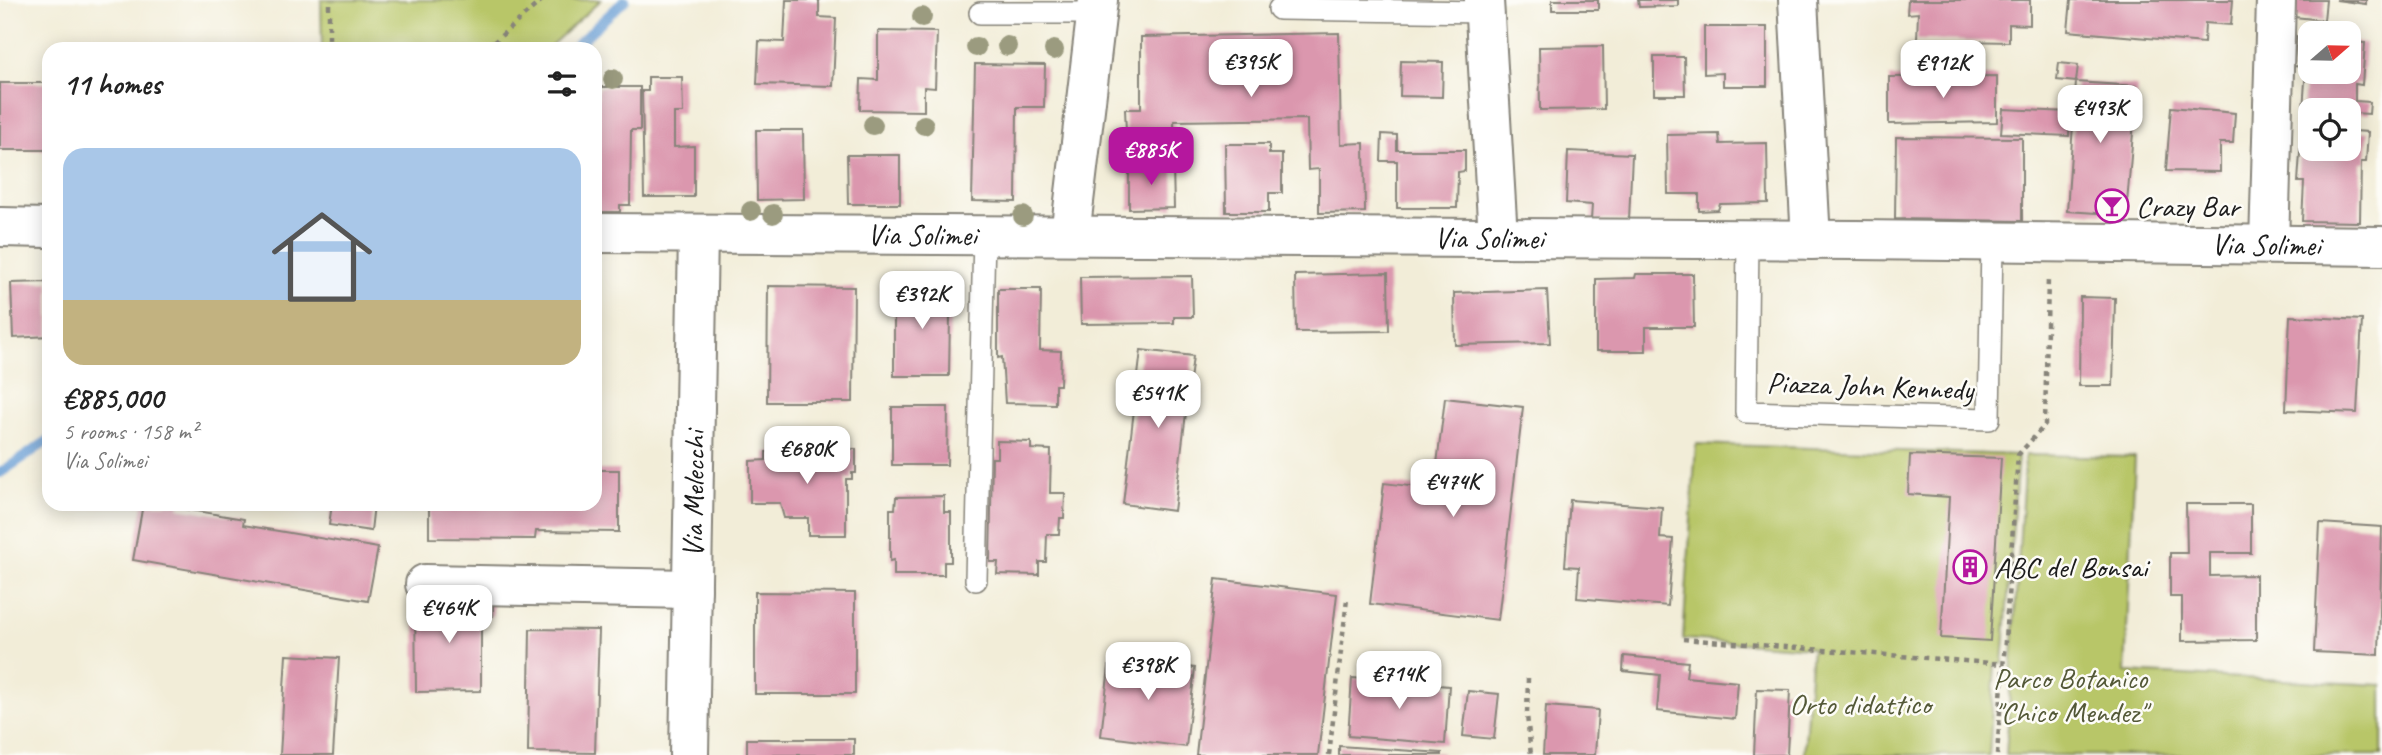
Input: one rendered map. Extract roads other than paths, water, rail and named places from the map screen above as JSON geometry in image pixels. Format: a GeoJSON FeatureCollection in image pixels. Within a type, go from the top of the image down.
{"type":"FeatureCollection","features":[{"type":"Feature","properties":{"kind":"street"},"geometry":{"type":"LineString","coordinates":[[1798,0],[1811,240]]}},
{"type":"Feature","properties":{"kind":"street"},"geometry":{"type":"LineString","coordinates":[[2269,244],[2276,0]]}},
{"type":"Feature","properties":{"kind":"street"},"geometry":{"type":"LineString","coordinates":[[1484,6],[1498,237]]}},
{"type":"Feature","properties":{"kind":"street"},"geometry":{"type":"LineString","coordinates":[[1070,235],[1098,7]]}},
{"type":"Feature","properties":{"kind":"street"},"geometry":{"type":"LineString","coordinates":[[0,227],[42,228]]}},
{"type":"Feature","properties":{"kind":"street","name":"Via Solimei"},"geometry":{"type":"LineString","coordinates":[[602,233],[1498,237],[2382,246]]}},
{"type":"Feature","properties":{"kind":"street","name":"Via Melecchi"},"geometry":{"type":"LineString","coordinates":[[690,755],[698,234]]}},
{"type":"Feature","properties":{"kind":"street"},"geometry":{"type":"LineString","coordinates":[[425,584],[692,589]]}},
{"type":"Feature","properties":{"kind":"lane"},"geometry":{"type":"LineString","coordinates":[[1279,9],[1484,6]]}},
{"type":"Feature","properties":{"kind":"lane"},"geometry":{"type":"LineString","coordinates":[[980,13],[1098,7]]}},
{"type":"Feature","properties":{"kind":"lane"},"geometry":{"type":"LineString","coordinates":[[976,580],[984,236]]}},
{"type":"Feature","properties":{"kind":"lane","name":"Piazza John Kennedy"},"geometry":{"type":"LineString","coordinates":[[1748,239],[1746,412],[1989,419],[1992,242]]}},
{"type":"Feature","properties":{"kind":"waterway"},"geometry":{"type":"LineString","coordinates":[[580,42],[625,0]]}},
{"type":"Feature","properties":{"kind":"waterway"},"geometry":{"type":"LineString","coordinates":[[0,473],[42,445]]}},
{"type":"Feature","properties":{"kind":"place","name":"Crazy Bar"},"geometry":{"type":"Point","coordinates":[2112,206]}},
{"type":"Feature","properties":{"kind":"place","name":"ABC del Bonsai"},"geometry":{"type":"Point","coordinates":[1970,567]}},
{"type":"Feature","properties":{"kind":"park label","name":"Parco Botanico \"Chico Mendez\""},"geometry":{"type":"Point","coordinates":[2070,695]}},
{"type":"Feature","properties":{"kind":"park label","name":"Orto didattico"},"geometry":{"type":"Point","coordinates":[1860,704]}}]}
